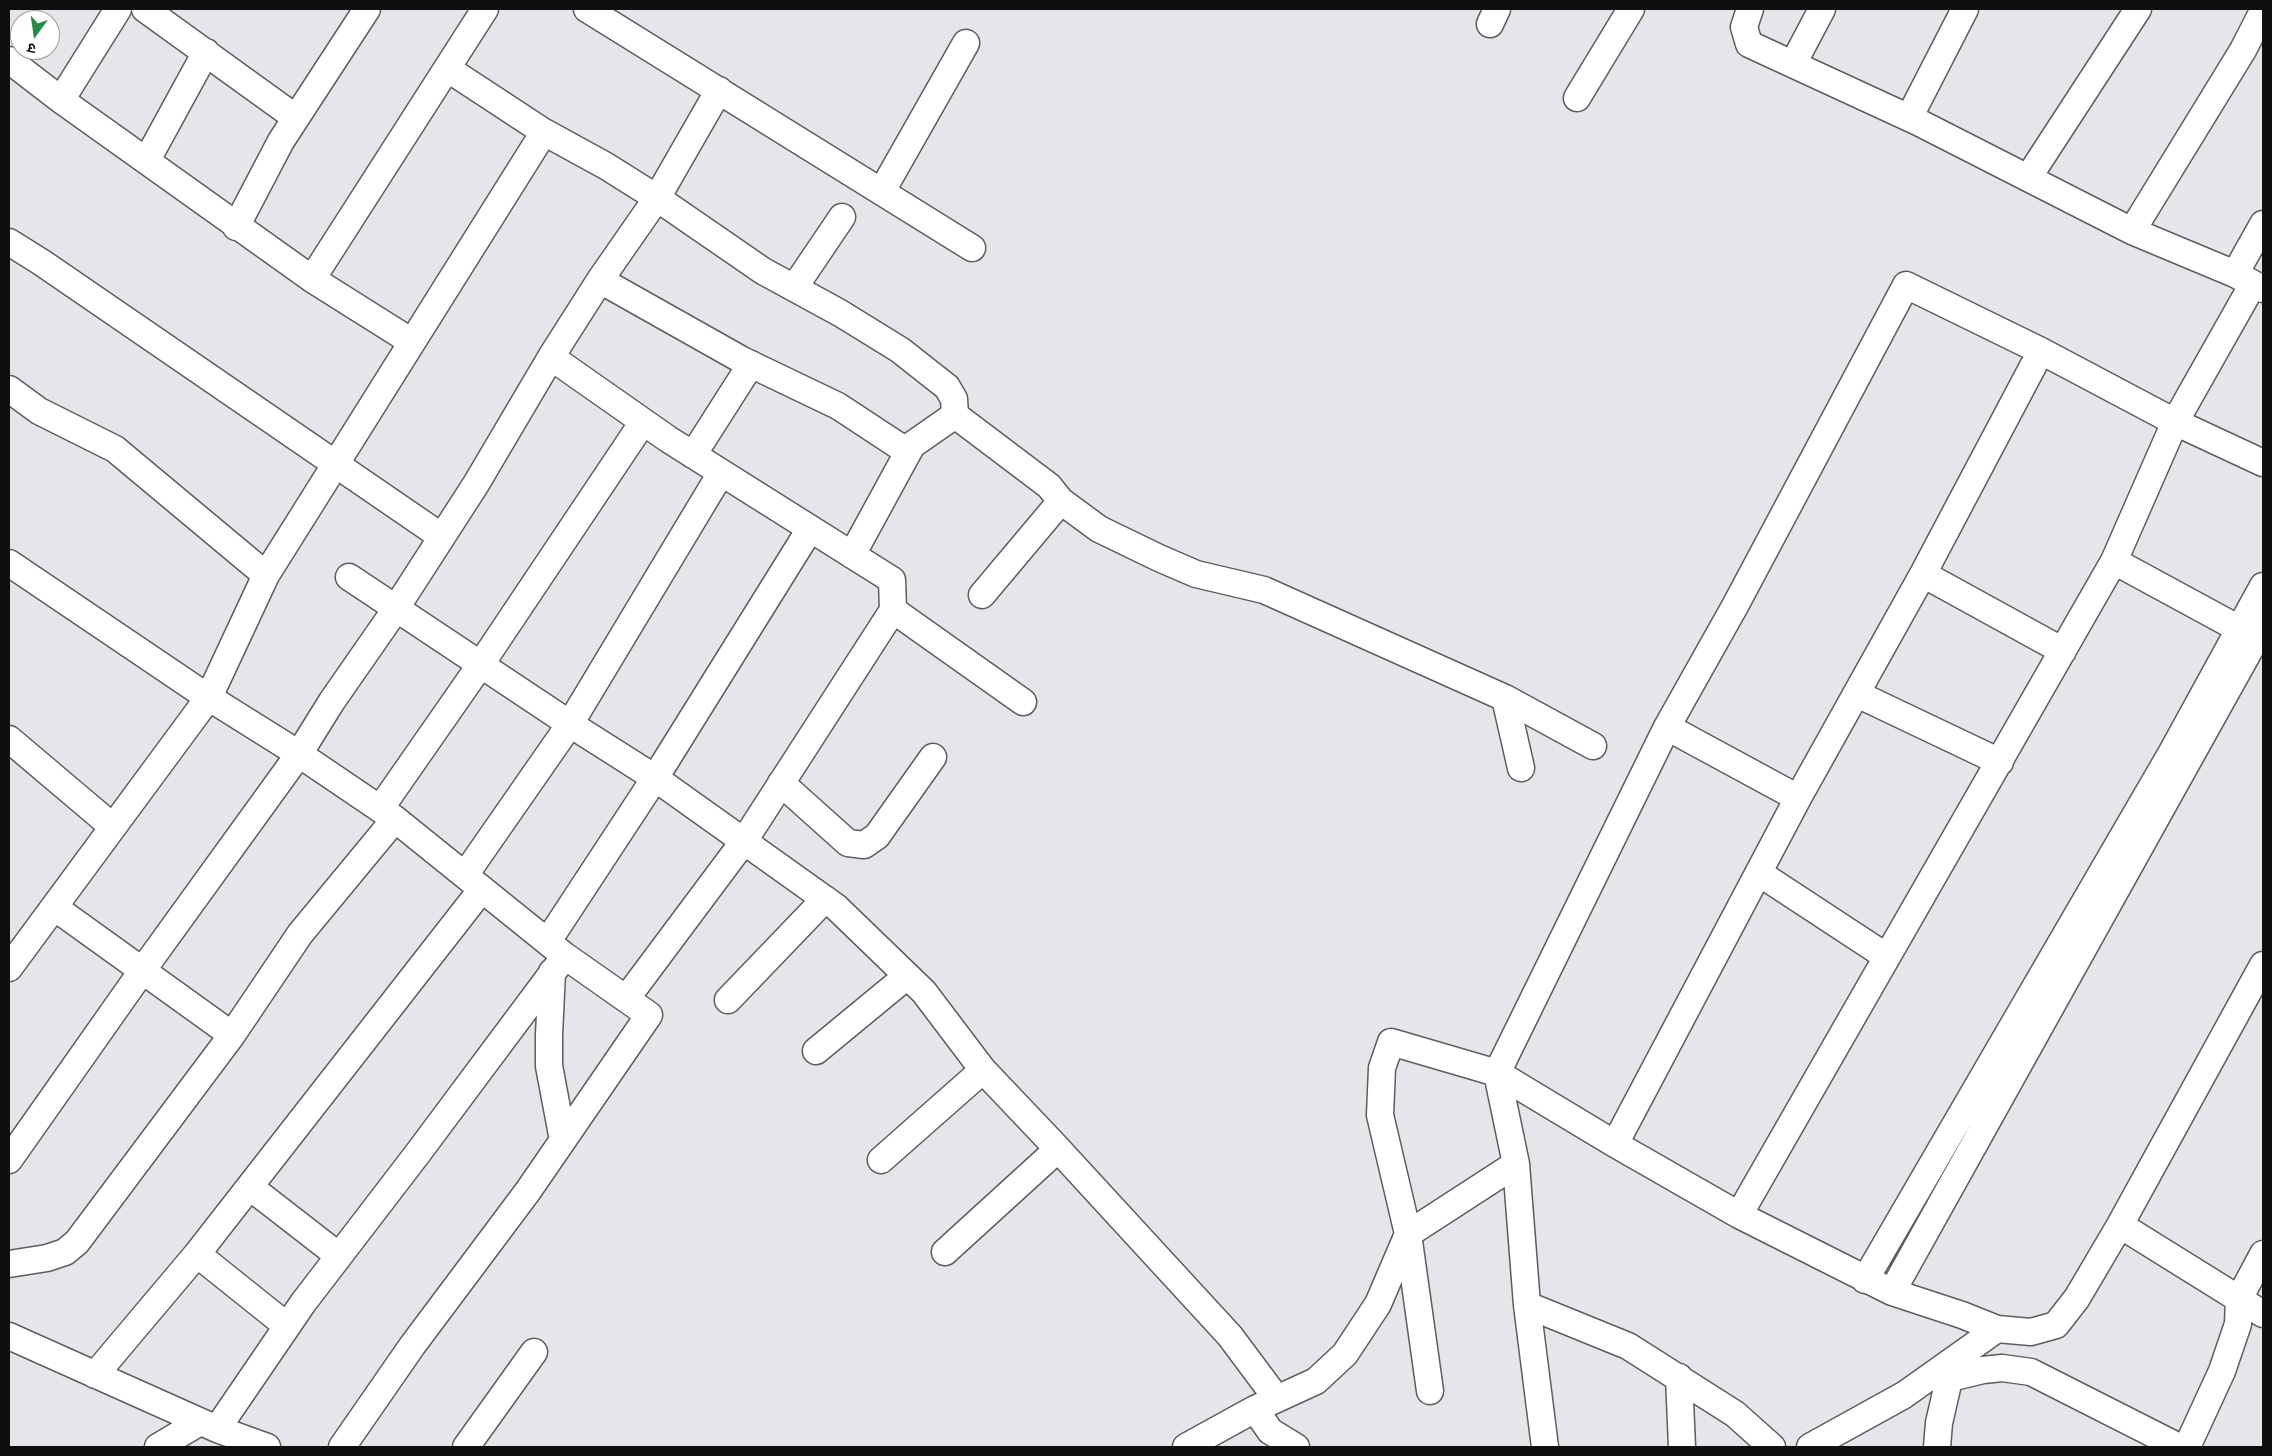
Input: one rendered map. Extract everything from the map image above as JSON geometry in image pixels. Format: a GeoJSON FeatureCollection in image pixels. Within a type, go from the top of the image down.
{"type":"FeatureCollection","features":[{"type":"Feature","properties":{"kind":"street"},"geometry":{"type":"LineString","coordinates":[[61,100],[118,9]]}},
{"type":"Feature","properties":{"kind":"street"},"geometry":{"type":"LineString","coordinates":[[145,9],[296,118]]}},
{"type":"Feature","properties":{"kind":"street"},"geometry":{"type":"LineString","coordinates":[[236,227],[281,141],[367,9]]}},
{"type":"Feature","properties":{"kind":"street"},"geometry":{"type":"LineString","coordinates":[[312,279],[485,9]]}},
{"type":"Feature","properties":{"kind":"street"},"geometry":{"type":"LineString","coordinates":[[587,9],[972,248]]}},
{"type":"Feature","properties":{"kind":"street"},"geometry":{"type":"LineString","coordinates":[[1577,98],[1631,9]]}},
{"type":"Feature","properties":{"kind":"street"},"geometry":{"type":"LineString","coordinates":[[1750,9],[1744,27],[1749,44],[1909,118],[2132,232],[2250,282]]}},
{"type":"Feature","properties":{"kind":"street"},"geometry":{"type":"LineString","coordinates":[[1793,64],[1822,9]]}},
{"type":"Feature","properties":{"kind":"street"},"geometry":{"type":"LineString","coordinates":[[1909,118],[1965,9]]}},
{"type":"Feature","properties":{"kind":"street"},"geometry":{"type":"LineString","coordinates":[[2028,178],[2138,9]]}},
{"type":"Feature","properties":{"kind":"street"},"geometry":{"type":"LineString","coordinates":[[2132,232],[2243,50],[2263,11]]}},
{"type":"Feature","properties":{"kind":"street"},"geometry":{"type":"LineString","coordinates":[[882,191],[966,43]]}},
{"type":"Feature","properties":{"kind":"street"},"geometry":{"type":"LineString","coordinates":[[147,160],[206,52]]}},
{"type":"Feature","properties":{"kind":"street"},"geometry":{"type":"LineString","coordinates":[[9,60],[236,227],[312,279],[412,342]]}},
{"type":"Feature","properties":{"kind":"street"},"geometry":{"type":"LineString","coordinates":[[448,68],[544,132],[606,166],[657,198],[763,271],[885,341],[947,387],[954,399],[955,415],[1049,486],[1061,501],[1099,529],[1196,574],[1264,590],[1506,698],[1593,746]]}},
{"type":"Feature","properties":{"kind":"street"},"geometry":{"type":"LineString","coordinates":[[9,1160],[142,971],[299,754],[476,484],[550,357],[600,280],[657,198],[719,90]]}},
{"type":"Feature","properties":{"kind":"street"},"geometry":{"type":"LineString","coordinates":[[9,968],[209,697],[266,576],[544,132]]}},
{"type":"Feature","properties":{"kind":"street"},"geometry":{"type":"LineString","coordinates":[[794,288],[842,217]]}},
{"type":"Feature","properties":{"kind":"street"},"geometry":{"type":"LineString","coordinates":[[1739,1215],[2114,561],[2175,422],[2250,282],[2263,224]]}},
{"type":"Feature","properties":{"kind":"street"},"geometry":{"type":"LineString","coordinates":[[9,242],[50,268],[442,537]]}},
{"type":"Feature","properties":{"kind":"street"},"geometry":{"type":"LineString","coordinates":[[600,280],[751,364],[838,406],[908,452]]}},
{"type":"Feature","properties":{"kind":"street"},"geometry":{"type":"LineString","coordinates":[[1546,1447],[1526,1305],[1516,1164],[1497,1073],[1667,727],[1735,606],[1906,285],[2041,351],[2175,422],[2263,463]]}},
{"type":"Feature","properties":{"kind":"street"},"geometry":{"type":"LineString","coordinates":[[1615,1144],[1798,798],[1923,574],[2041,351]]}},
{"type":"Feature","properties":{"kind":"street"},"geometry":{"type":"LineString","coordinates":[[550,357],[643,422],[892,580],[893,610],[744,841],[626,999]]}},
{"type":"Feature","properties":{"kind":"street"},"geometry":{"type":"LineString","coordinates":[[694,455],[751,364]]}},
{"type":"Feature","properties":{"kind":"street"},"geometry":{"type":"LineString","coordinates":[[9,389],[39,411],[115,449],[266,576]]}},
{"type":"Feature","properties":{"kind":"street"},"geometry":{"type":"LineString","coordinates":[[852,555],[912,445],[955,415]]}},
{"type":"Feature","properties":{"kind":"street"},"geometry":{"type":"LineString","coordinates":[[9,1264],[47,1258],[64,1252],[78,1242],[232,1035],[300,934],[387,814],[481,664],[643,422]]}},
{"type":"Feature","properties":{"kind":"street"},"geometry":{"type":"LineString","coordinates":[[95,1375],[197,1254],[250,1187],[473,882],[721,472]]}},
{"type":"Feature","properties":{"kind":"street"},"geometry":{"type":"LineString","coordinates":[[982,595],[1061,501]]}},
{"type":"Feature","properties":{"kind":"street"},"geometry":{"type":"LineString","coordinates":[[158,1447],[208,1426],[287,1326],[555,956],[655,778],[810,529]]}},
{"type":"Feature","properties":{"kind":"street"},"geometry":{"type":"LineString","coordinates":[[2114,561],[2256,634]]}},
{"type":"Feature","properties":{"kind":"street"},"geometry":{"type":"LineString","coordinates":[[9,563],[387,814],[473,882],[555,956],[649,1015],[528,1191],[412,1346],[342,1447]]}},
{"type":"Feature","properties":{"kind":"street"},"geometry":{"type":"LineString","coordinates":[[1923,574],[2063,651]]}},
{"type":"Feature","properties":{"kind":"street"},"geometry":{"type":"LineString","coordinates":[[349,577],[570,724],[655,778],[836,907],[924,992],[983,1070],[1230,1336],[1266,1404],[1270,1431],[1296,1447]]}},
{"type":"Feature","properties":{"kind":"street"},"geometry":{"type":"LineString","coordinates":[[1892,1292],[2256,634],[2263,586]]}},
{"type":"Feature","properties":{"kind":"street"},"geometry":{"type":"LineString","coordinates":[[893,610],[1023,702]]}},
{"type":"Feature","properties":{"kind":"street"},"geometry":{"type":"LineString","coordinates":[[1865,1280],[2172,752],[2256,634]]}},
{"type":"Feature","properties":{"kind":"street"},"geometry":{"type":"LineString","coordinates":[[1857,694],[2000,762]]}},
{"type":"Feature","properties":{"kind":"street"},"geometry":{"type":"LineString","coordinates":[[1506,698],[1521,768]]}},
{"type":"Feature","properties":{"kind":"street"},"geometry":{"type":"LineString","coordinates":[[1667,727],[1798,798]]}},
{"type":"Feature","properties":{"kind":"street"},"geometry":{"type":"LineString","coordinates":[[9,740],[113,827]]}},
{"type":"Feature","properties":{"kind":"street"},"geometry":{"type":"LineString","coordinates":[[781,783],[848,842],[864,845],[877,836],[933,757]]}},
{"type":"Feature","properties":{"kind":"street"},"geometry":{"type":"LineString","coordinates":[[1759,872],[1887,957]]}},
{"type":"Feature","properties":{"kind":"street"},"geometry":{"type":"LineString","coordinates":[[728,1000],[825,899]]}},
{"type":"Feature","properties":{"kind":"street"},"geometry":{"type":"LineString","coordinates":[[54,907],[232,1035]]}},
{"type":"Feature","properties":{"kind":"street"},"geometry":{"type":"LineString","coordinates":[[555,956],[549,1035],[549,1066],[562,1140]]}},
{"type":"Feature","properties":{"kind":"street"},"geometry":{"type":"LineString","coordinates":[[1430,1391],[1408,1234],[1380,1115],[1382,1068],[1391,1042],[1497,1073],[1615,1144],[1739,1215],[1865,1280],[1892,1292],[1962,1315],[1997,1329],[2030,1332],[2056,1325],[2077,1298],[2120,1225],[2263,965]]}},
{"type":"Feature","properties":{"kind":"street"},"geometry":{"type":"LineString","coordinates":[[816,1052],[907,976]]}},
{"type":"Feature","properties":{"kind":"street"},"geometry":{"type":"LineString","coordinates":[[881,1160],[983,1070]]}},
{"type":"Feature","properties":{"kind":"street"},"geometry":{"type":"LineString","coordinates":[[945,1252],[1058,1149]]}},
{"type":"Feature","properties":{"kind":"street"},"geometry":{"type":"LineString","coordinates":[[1186,1447],[1266,1404],[1316,1382],[1346,1354],[1378,1304],[1408,1234],[1516,1164]]}},
{"type":"Feature","properties":{"kind":"street"},"geometry":{"type":"LineString","coordinates":[[250,1187],[338,1256]]}},
{"type":"Feature","properties":{"kind":"street"},"geometry":{"type":"LineString","coordinates":[[2120,1225],[2252,1309]]}},
{"type":"Feature","properties":{"kind":"street"},"geometry":{"type":"LineString","coordinates":[[197,1254],[287,1326]]}},
{"type":"Feature","properties":{"kind":"street"},"geometry":{"type":"LineString","coordinates":[[2186,1447],[2252,1309],[2263,1254]]}},
{"type":"Feature","properties":{"kind":"street"},"geometry":{"type":"LineString","coordinates":[[1526,1305],[1628,1346],[1735,1414],[1772,1447]]}},
{"type":"Feature","properties":{"kind":"street"},"geometry":{"type":"LineString","coordinates":[[1810,1447],[1952,1368],[1997,1329]]}},
{"type":"Feature","properties":{"kind":"street"},"geometry":{"type":"LineString","coordinates":[[9,1336],[208,1426],[266,1447]]}},
{"type":"Feature","properties":{"kind":"street"},"geometry":{"type":"LineString","coordinates":[[466,1447],[534,1352]]}},
{"type":"Feature","properties":{"kind":"street"},"geometry":{"type":"LineString","coordinates":[[1937,1447],[1939,1423],[1952,1368]]}},
{"type":"Feature","properties":{"kind":"street"},"geometry":{"type":"LineString","coordinates":[[1952,1368],[1983,1370],[2002,1368],[2031,1372],[2179,1447]]}},
{"type":"Feature","properties":{"kind":"street"},"geometry":{"type":"LineString","coordinates":[[1679,1377],[1682,1447]]}}]}
